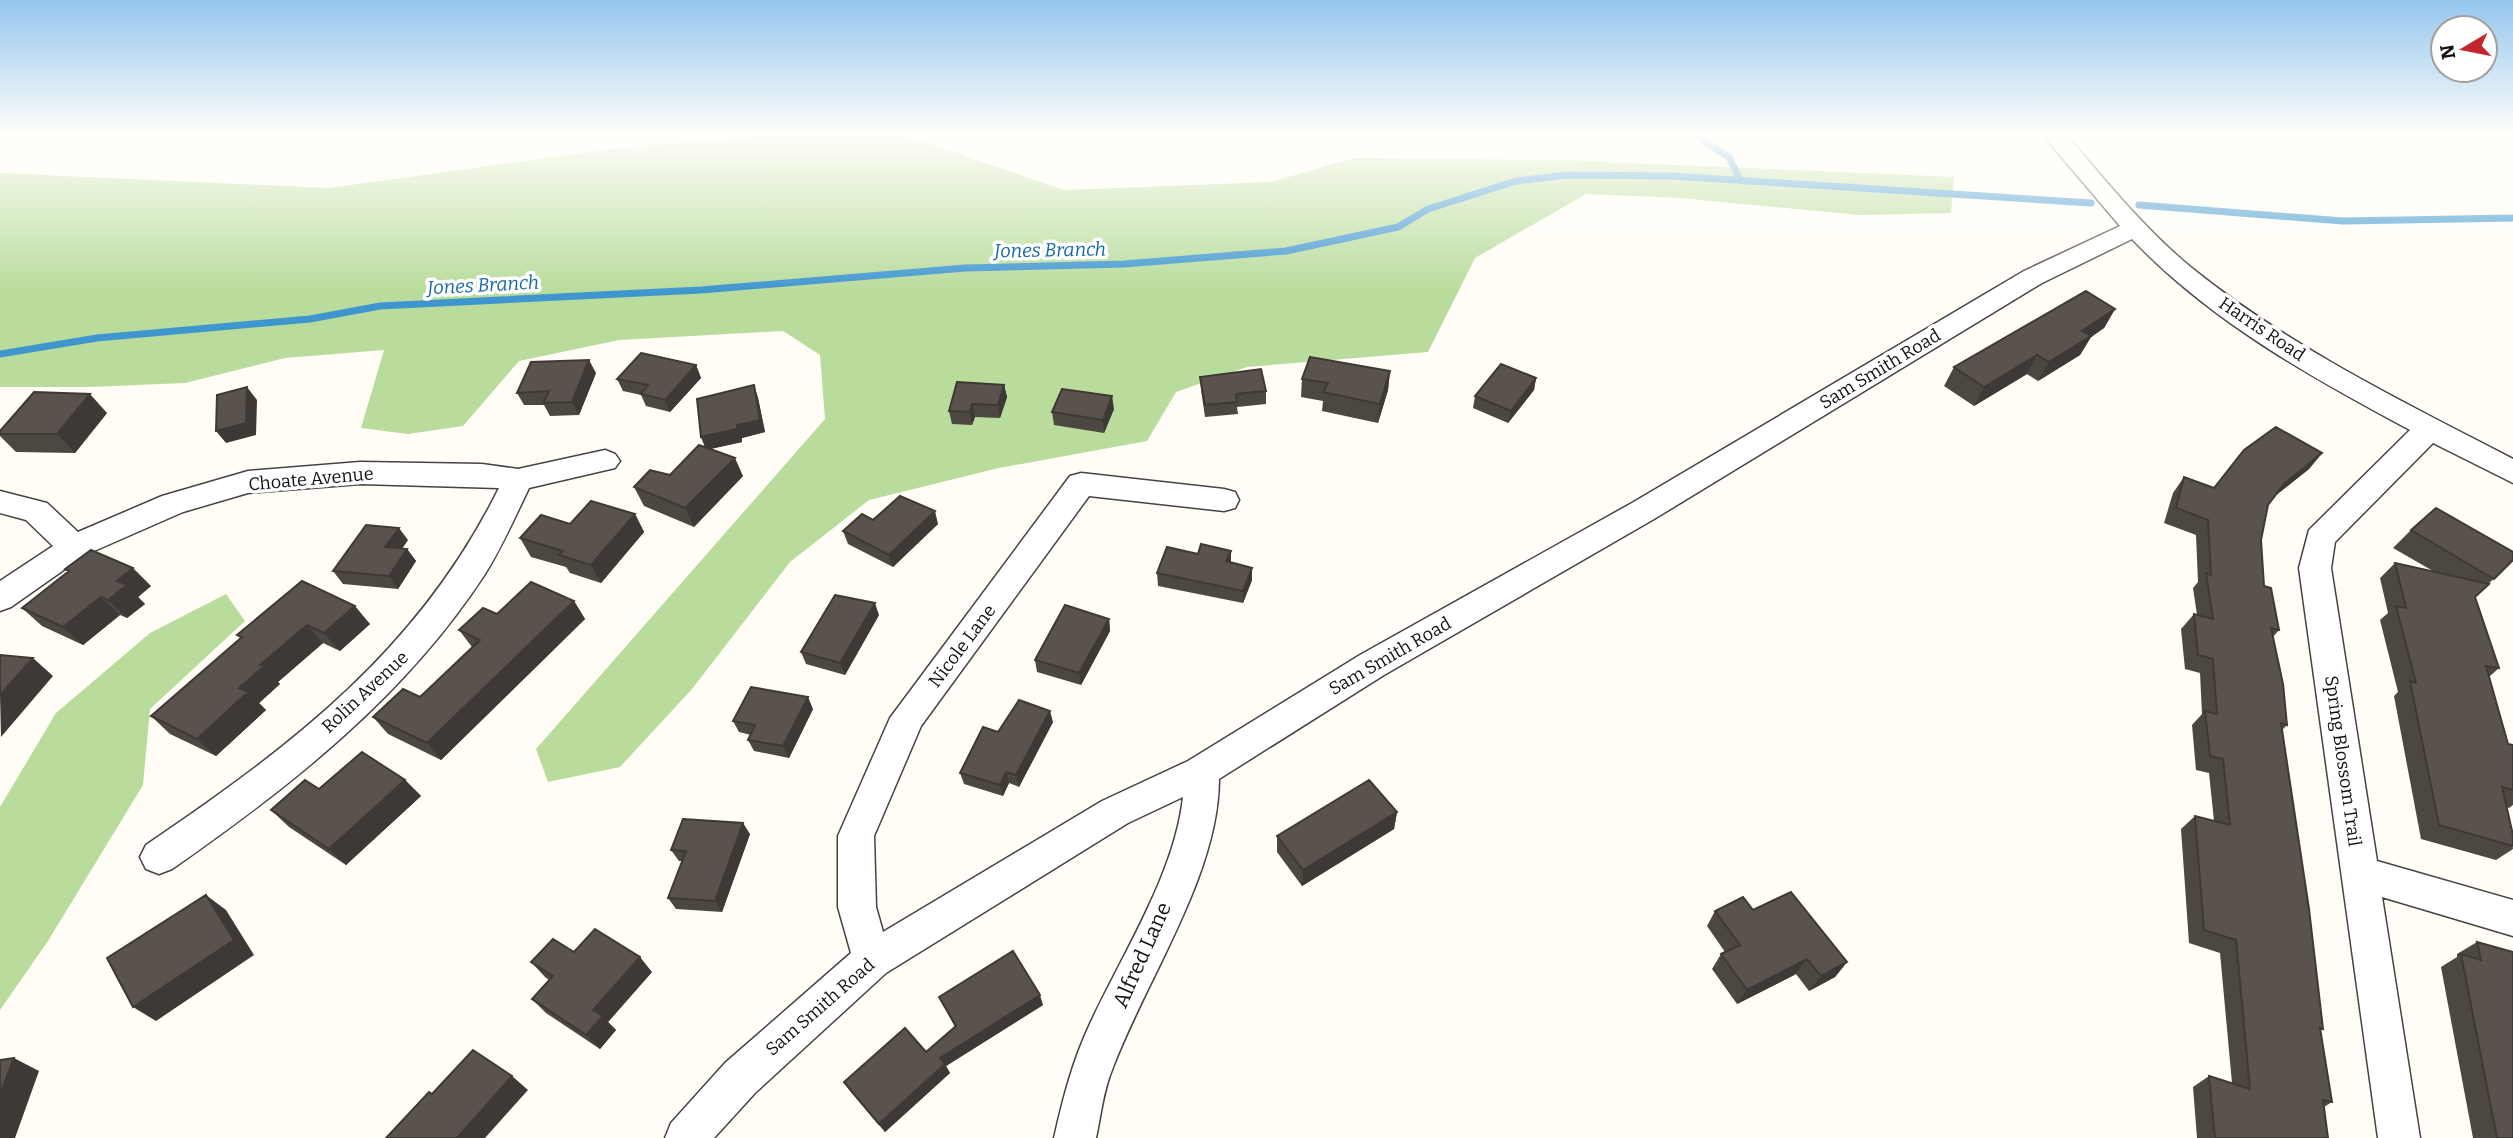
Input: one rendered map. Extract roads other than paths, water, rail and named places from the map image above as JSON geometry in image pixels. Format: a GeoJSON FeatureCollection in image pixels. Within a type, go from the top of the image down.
{"type":"FeatureCollection","features":[{"type":"Feature","properties":{"kind":"street","name":"Harris Road"},"geometry":{"type":"LineString","coordinates":[[2098,186],[2135,228],[2182,272],[2241,318],[2322,369],[2513,472]]}},
{"type":"Feature","properties":{"kind":"street","name":"Sam Smith Road"},"geometry":{"type":"LineString","coordinates":[[686,1138],[740,1078],[872,960],[1115,813],[1201,772],[1372,665],[1643,511],[2033,277],[2135,228]]}},
{"type":"Feature","properties":{"kind":"street","name":"Spring Blossom Trail"},"geometry":{"type":"LineString","coordinates":[[2399,1138],[2315,568],[2320,538],[2430,428]]}},
{"type":"Feature","properties":{"kind":"street","name":"Choate Avenue"},"geometry":{"type":"LineString","coordinates":[[0,598],[74,547],[173,503],[248,482],[360,473],[482,475],[518,480],[605,461]]}},
{"type":"Feature","properties":{"kind":"street","name":"Rolin Avenue"},"geometry":{"type":"LineString","coordinates":[[159,856],[250,795],[384,679],[436,620],[476,563],[518,480]]}},
{"type":"Feature","properties":{"kind":"street","name":"Nicole Lane"},"geometry":{"type":"LineString","coordinates":[[872,960],[857,907],[856,835],[907,718],[1082,484],[1224,500]]}},
{"type":"Feature","properties":{"kind":"street"},"geometry":{"type":"LineString","coordinates":[[0,502],[36,511],[74,547]]}},
{"type":"Feature","properties":{"kind":"street","name":"Alfred Lane"},"geometry":{"type":"LineString","coordinates":[[1075,1138],[1090,1072],[1189,848],[1204,787],[1201,772]]}},
{"type":"Feature","properties":{"kind":"street"},"geometry":{"type":"LineString","coordinates":[[2360,873],[2513,918]]}},
{"type":"Feature","properties":{"kind":"waterway","name":"Jones Branch"},"geometry":{"type":"LineString","coordinates":[[0,354],[97,338],[310,319],[380,306],[701,290],[965,268],[1124,264],[1286,251],[1398,227],[1428,209],[1500,186]]}},
{"type":"Feature","properties":{"kind":"waterway","name":"Jones Branch"},"geometry":{"type":"LineString","coordinates":[[1829,186],[2091,203]]}},
{"type":"Feature","properties":{"kind":"waterway","name":"Jones Branch"},"geometry":{"type":"LineString","coordinates":[[2139,205],[2343,221],[2513,218]]}}]}
